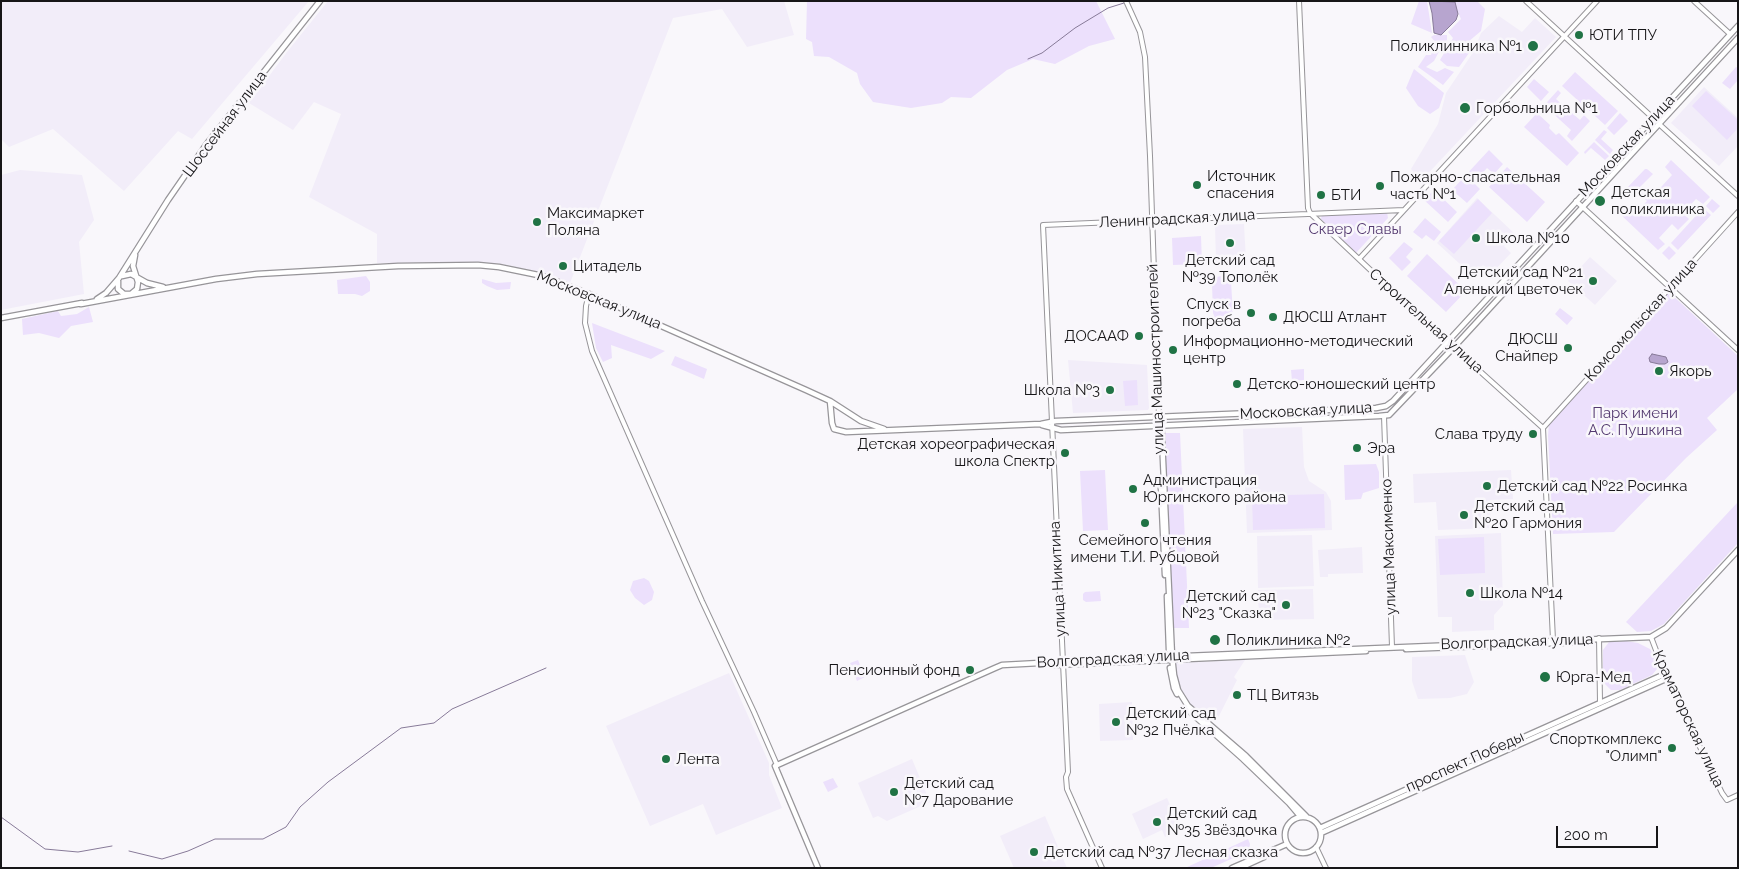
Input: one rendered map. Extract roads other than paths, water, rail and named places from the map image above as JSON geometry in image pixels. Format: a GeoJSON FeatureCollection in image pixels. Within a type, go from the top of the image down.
{"type":"FeatureCollection","features":[{"type":"Feature","properties":{"kind":"main road","name":"Шоссейная улица"},"geometry":{"type":"LineString","coordinates":[[1,318],[81,304],[102,296],[119,278],[168,200],[206,145],[320,1]]}},
{"type":"Feature","properties":{"kind":"main road","name":"Московская улица"},"geometry":{"type":"LineString","coordinates":[[830,412],[834,429],[846,432],[861,432],[1041,424],[1052,421],[1382,407],[1394,401],[1738,26]]}},
{"type":"Feature","properties":{"kind":"main road"},"geometry":{"type":"LineString","coordinates":[[1730,34],[1737,40]]}},
{"type":"Feature","properties":{"kind":"main road","name":"Московская улица"},"geometry":{"type":"LineString","coordinates":[[1041,424],[1052,430],[1082,430],[1388,415],[1454,347],[1737,40]]}},
{"type":"Feature","properties":{"kind":"main road"},"geometry":{"type":"LineString","coordinates":[[119,278],[118,286],[120,291],[130,295],[136,292],[138,287],[133,266],[136,251]]}},
{"type":"Feature","properties":{"kind":"main road","name":"Московская улица"},"geometry":{"type":"LineString","coordinates":[[81,304],[174,286],[272,273],[398,266],[478,265],[528,272],[590,294],[766,371],[830,401],[861,421],[889,430]]}},
{"type":"Feature","properties":{"kind":"main road","name":"Московская улица"},"geometry":{"type":"LineString","coordinates":[[119,278],[128,274],[157,286],[174,286]]}},
{"type":"Feature","properties":{"kind":"main road"},"geometry":{"type":"LineString","coordinates":[[830,401],[830,412]]}},
{"type":"Feature","properties":{"kind":"main road"},"geometry":{"type":"LineString","coordinates":[[830,412],[834,408],[840,407]]}},
{"type":"Feature","properties":{"kind":"main road"},"geometry":{"type":"LineString","coordinates":[[1382,407],[1384,416]]}},
{"type":"Feature","properties":{"kind":"main road"},"geometry":{"type":"LineString","coordinates":[[1328,410],[1328,419]]}},
{"type":"Feature","properties":{"kind":"main road","name":"улица Машиностроителей"},"geometry":{"type":"LineString","coordinates":[[1160,417],[1170,658],[1174,688],[1186,708],[1289,802],[1300,816]]}},
{"type":"Feature","properties":{"kind":"main road"},"geometry":{"type":"LineString","coordinates":[[861,421],[864,425],[864,430],[861,432]]}},
{"type":"Feature","properties":{"kind":"main road"},"geometry":{"type":"LineString","coordinates":[[1651,637],[1666,628],[1738,550]]}},
{"type":"Feature","properties":{"kind":"main road","name":"Волгоградская улица"},"geometry":{"type":"LineString","coordinates":[[777,767],[1002,665],[1170,658],[1236,653],[1651,637]]}},
{"type":"Feature","properties":{"kind":"main road"},"geometry":{"type":"LineString","coordinates":[[1306,816],[1294,818],[1286,827],[1284,833],[1288,845],[1299,853],[1315,848],[1321,838],[1321,830],[1317,822],[1306,816],[1246,756],[1188,706],[1178,690],[1170,658],[1599,640]]}},
{"type":"Feature","properties":{"kind":"main road","name":"проспект Победы"},"geometry":{"type":"LineString","coordinates":[[1321,830],[1667,676]]}},
{"type":"Feature","properties":{"kind":"main road"},"geometry":{"type":"LineString","coordinates":[[777,767],[820,868]]}},
{"type":"Feature","properties":{"kind":"main road"},"geometry":{"type":"LineString","coordinates":[[1232,868],[1288,845]]}},
{"type":"Feature","properties":{"kind":"main road"},"geometry":{"type":"LineString","coordinates":[[1240,868],[1288,845]]}},
{"type":"Feature","properties":{"kind":"street","name":"улица Машиностроителей"},"geometry":{"type":"LineString","coordinates":[[1126,1],[1140,32],[1145,57],[1160,417]]}},
{"type":"Feature","properties":{"kind":"street"},"geometry":{"type":"LineString","coordinates":[[1299,1],[1308,208],[1310,213]]}},
{"type":"Feature","properties":{"kind":"street"},"geometry":{"type":"LineString","coordinates":[[1526,1],[1653,118]]}},
{"type":"Feature","properties":{"kind":"street"},"geometry":{"type":"LineString","coordinates":[[1359,260],[1598,1]]}},
{"type":"Feature","properties":{"kind":"street"},"geometry":{"type":"LineString","coordinates":[[1694,1],[1730,34]]}},
{"type":"Feature","properties":{"kind":"street"},"geometry":{"type":"LineString","coordinates":[[1659,124],[1738,196]]}},
{"type":"Feature","properties":{"kind":"street"},"geometry":{"type":"LineString","coordinates":[[1576,202],[1738,350]]}},
{"type":"Feature","properties":{"kind":"street","name":"Ленинградская улица"},"geometry":{"type":"LineString","coordinates":[[1052,421],[1043,225],[1404,210]]}},
{"type":"Feature","properties":{"kind":"street","name":"Комсомольская улица"},"geometry":{"type":"LineString","coordinates":[[1544,428],[1738,212]]}},
{"type":"Feature","properties":{"kind":"street","name":"Строительная улица"},"geometry":{"type":"LineString","coordinates":[[1310,213],[1448,342],[1544,428]]}},
{"type":"Feature","properties":{"kind":"street"},"geometry":{"type":"LineString","coordinates":[[590,294],[586,306],[585,323],[592,351],[729,659],[734,675],[777,767]]}},
{"type":"Feature","properties":{"kind":"street","name":"улица Максименко"},"geometry":{"type":"LineString","coordinates":[[1384,416],[1390,647]]}},
{"type":"Feature","properties":{"kind":"street","name":"улица Никитина"},"geometry":{"type":"LineString","coordinates":[[1052,421],[1067,789],[1102,868]]}},
{"type":"Feature","properties":{"kind":"street"},"geometry":{"type":"LineString","coordinates":[[1544,428],[1553,640]]}},
{"type":"Feature","properties":{"kind":"street","name":"Краматорская улица"},"geometry":{"type":"LineString","coordinates":[[1651,637],[1667,676],[1722,793],[1727,800],[1738,795]]}},
{"type":"Feature","properties":{"kind":"street"},"geometry":{"type":"LineString","coordinates":[[1599,640],[1602,704]]}},
{"type":"Feature","properties":{"kind":"street"},"geometry":{"type":"LineString","coordinates":[[1315,848],[1324,868]]}},
{"type":"Feature","properties":{"kind":"waterway"},"geometry":{"type":"LineString","coordinates":[[1028,59],[1042,53],[1075,28],[1108,8],[1124,3]]}},
{"type":"Feature","properties":{"kind":"waterway"},"geometry":{"type":"LineString","coordinates":[[129,851],[162,859],[188,851],[215,839],[263,839],[286,827],[300,807],[328,782],[401,728],[434,723],[452,709],[546,668]]}},
{"type":"Feature","properties":{"kind":"waterway"},"geometry":{"type":"LineString","coordinates":[[1,817],[45,849],[78,852],[112,846]]}},
{"type":"Feature","properties":{"kind":"place","name":"ЮТИ ТПУ"},"geometry":{"type":"Point","coordinates":[1579,35]}},
{"type":"Feature","properties":{"kind":"place","name":"Поликлинника №1"},"geometry":{"type":"Point","coordinates":[1533,46]}},
{"type":"Feature","properties":{"kind":"place","name":"Горбольница №1"},"geometry":{"type":"Point","coordinates":[1465,108]}},
{"type":"Feature","properties":{"kind":"place","name":"Источник спасения"},"geometry":{"type":"Point","coordinates":[1197,185]}},
{"type":"Feature","properties":{"kind":"place","name":"Пожарно-спасательная часть №1"},"geometry":{"type":"Point","coordinates":[1380,186]}},
{"type":"Feature","properties":{"kind":"place","name":"БТИ"},"geometry":{"type":"Point","coordinates":[1321,195]}},
{"type":"Feature","properties":{"kind":"place","name":"Детская поликлиника"},"geometry":{"type":"Point","coordinates":[1600,201]}},
{"type":"Feature","properties":{"kind":"place","name":"Максимаркет Поляна"},"geometry":{"type":"Point","coordinates":[537,222]}},
{"type":"Feature","properties":{"kind":"place","name":"Школа №10"},"geometry":{"type":"Point","coordinates":[1476,238]}},
{"type":"Feature","properties":{"kind":"place","name":"Детский сад №39 Тополёк"},"geometry":{"type":"Point","coordinates":[1230,243]}},
{"type":"Feature","properties":{"kind":"place","name":"Цитадель"},"geometry":{"type":"Point","coordinates":[563,266]}},
{"type":"Feature","properties":{"kind":"place","name":"Детский сад №21 Аленький цветочек"},"geometry":{"type":"Point","coordinates":[1593,281]}},
{"type":"Feature","properties":{"kind":"place","name":"Спуск в погреба"},"geometry":{"type":"Point","coordinates":[1251,313]}},
{"type":"Feature","properties":{"kind":"place","name":"ДЮСШ Атлант"},"geometry":{"type":"Point","coordinates":[1273,317]}},
{"type":"Feature","properties":{"kind":"place","name":"ДОСААФ"},"geometry":{"type":"Point","coordinates":[1139,336]}},
{"type":"Feature","properties":{"kind":"place","name":"ДЮСШ Снайпер"},"geometry":{"type":"Point","coordinates":[1568,348]}},
{"type":"Feature","properties":{"kind":"place","name":"Информационно-методический центр"},"geometry":{"type":"Point","coordinates":[1173,350]}},
{"type":"Feature","properties":{"kind":"place","name":"Якорь"},"geometry":{"type":"Point","coordinates":[1659,371]}},
{"type":"Feature","properties":{"kind":"place","name":"Детско-юношеский центр"},"geometry":{"type":"Point","coordinates":[1237,384]}},
{"type":"Feature","properties":{"kind":"place","name":"Школа №3"},"geometry":{"type":"Point","coordinates":[1110,390]}},
{"type":"Feature","properties":{"kind":"place","name":"Слава труду"},"geometry":{"type":"Point","coordinates":[1533,434]}},
{"type":"Feature","properties":{"kind":"place","name":"Эра"},"geometry":{"type":"Point","coordinates":[1357,448]}},
{"type":"Feature","properties":{"kind":"place","name":"Детская хореографическая школа Спектр"},"geometry":{"type":"Point","coordinates":[1065,453]}},
{"type":"Feature","properties":{"kind":"place","name":"Детский сад №22 Росинка"},"geometry":{"type":"Point","coordinates":[1487,486]}},
{"type":"Feature","properties":{"kind":"place","name":"Администрация Юргинского района"},"geometry":{"type":"Point","coordinates":[1133,489]}},
{"type":"Feature","properties":{"kind":"place","name":"Детский сад №20 Гармония"},"geometry":{"type":"Point","coordinates":[1464,515]}},
{"type":"Feature","properties":{"kind":"place","name":"Семейного чтения имени Т.И. Рубцовой"},"geometry":{"type":"Point","coordinates":[1145,523]}},
{"type":"Feature","properties":{"kind":"place","name":"Школа №14"},"geometry":{"type":"Point","coordinates":[1470,593]}},
{"type":"Feature","properties":{"kind":"place","name":"Детский сад №23 \"Сказка\""},"geometry":{"type":"Point","coordinates":[1286,605]}},
{"type":"Feature","properties":{"kind":"place","name":"Поликлиника №2"},"geometry":{"type":"Point","coordinates":[1215,640]}},
{"type":"Feature","properties":{"kind":"place","name":"Пенсионный фонд"},"geometry":{"type":"Point","coordinates":[970,670]}},
{"type":"Feature","properties":{"kind":"place","name":"Юрга-Мед"},"geometry":{"type":"Point","coordinates":[1545,677]}},
{"type":"Feature","properties":{"kind":"place","name":"ТЦ Витязь"},"geometry":{"type":"Point","coordinates":[1237,695]}},
{"type":"Feature","properties":{"kind":"place","name":"Детский сад №32 Пчёлка"},"geometry":{"type":"Point","coordinates":[1116,722]}},
{"type":"Feature","properties":{"kind":"place","name":"Спорткомплекс \"Олимп\""},"geometry":{"type":"Point","coordinates":[1672,748]}},
{"type":"Feature","properties":{"kind":"place","name":"Лента"},"geometry":{"type":"Point","coordinates":[666,759]}},
{"type":"Feature","properties":{"kind":"place","name":"Детский сад №7 Дарование"},"geometry":{"type":"Point","coordinates":[894,792]}},
{"type":"Feature","properties":{"kind":"place","name":"Детский сад №35 Звёздочка"},"geometry":{"type":"Point","coordinates":[1157,822]}},
{"type":"Feature","properties":{"kind":"place","name":"Детский сад №37 Лесная сказка"},"geometry":{"type":"Point","coordinates":[1034,852]}},
{"type":"Feature","properties":{"kind":"park label","name":"Сквер Славы"},"geometry":{"type":"Point","coordinates":[1355,229]}},
{"type":"Feature","properties":{"kind":"park label","name":"Парк имени А.С. Пушкина"},"geometry":{"type":"Point","coordinates":[1635,422]}}]}
